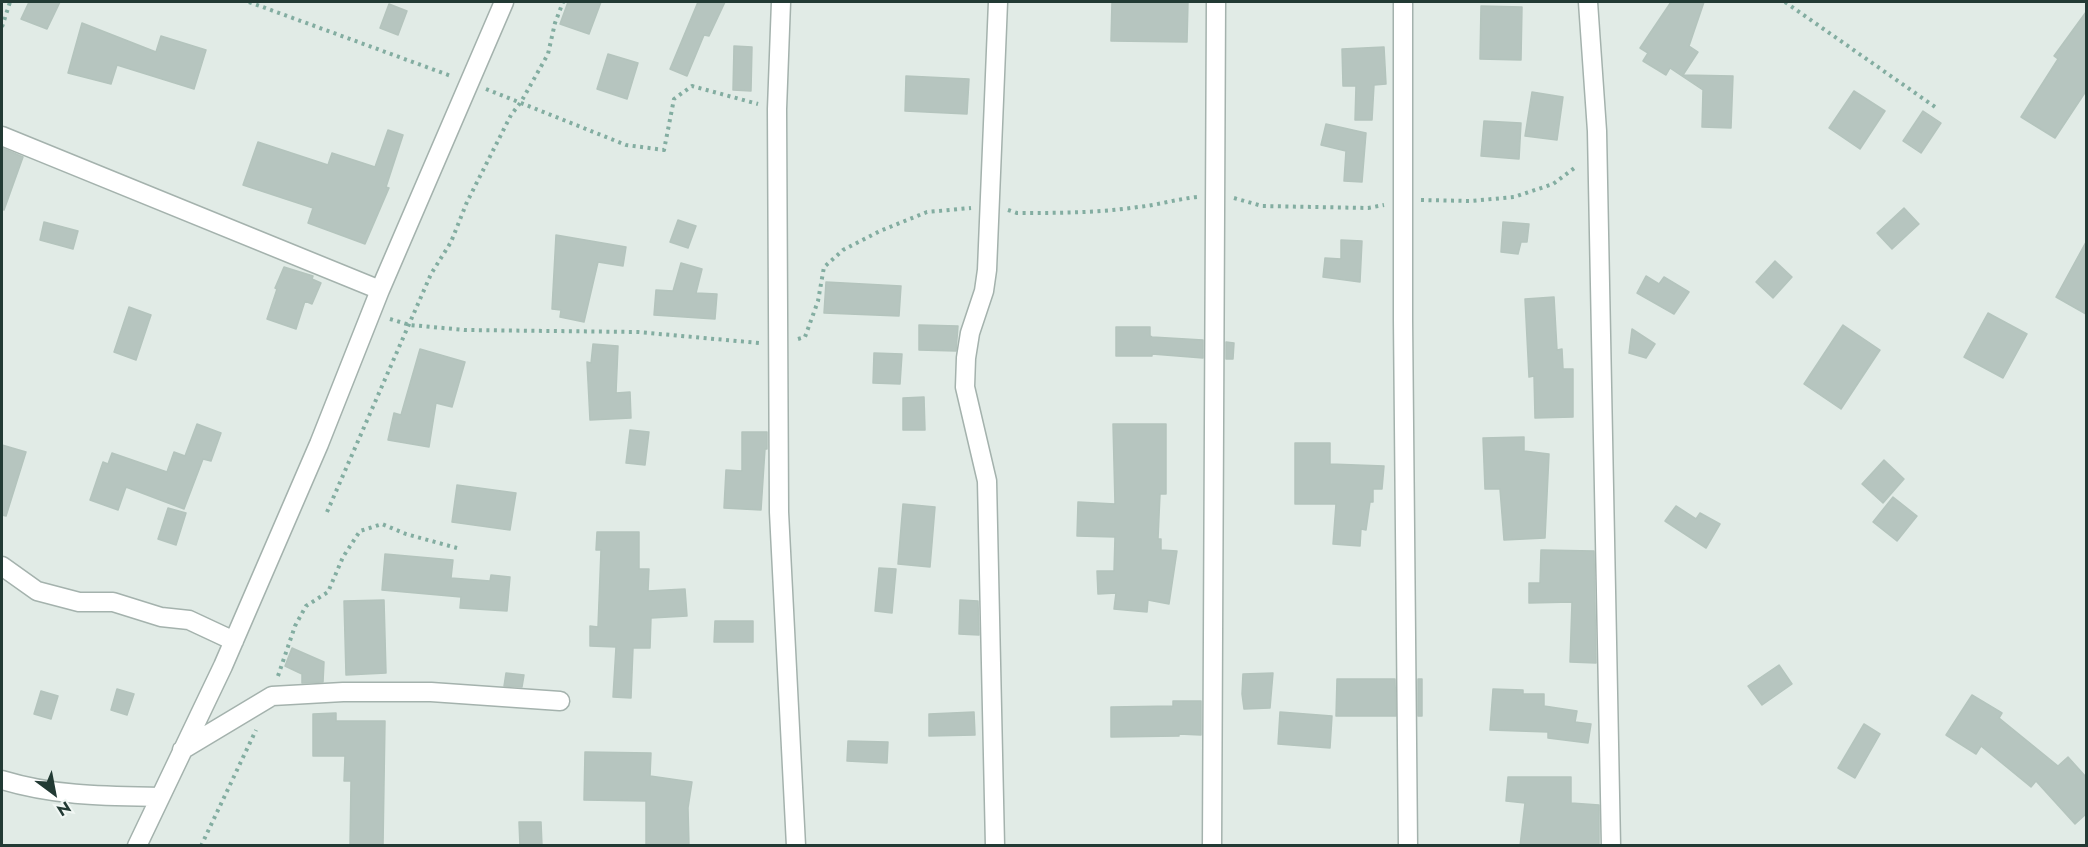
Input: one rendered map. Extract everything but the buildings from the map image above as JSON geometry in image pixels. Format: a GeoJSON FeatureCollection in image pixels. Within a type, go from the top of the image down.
{"type":"FeatureCollection","features":[{"type":"Feature","properties":{"kind":"street"},"geometry":{"type":"LineString","coordinates":[[137,846],[234,641],[319,444],[380,290],[504,2]]}},
{"type":"Feature","properties":{"kind":"street"},"geometry":{"type":"LineString","coordinates":[[781,2],[777,109],[779,512],[796,846]]}},
{"type":"Feature","properties":{"kind":"street"},"geometry":{"type":"LineString","coordinates":[[995,846],[987,480],[965,387],[970,333],[984,291],[987,270],[998,2]]}},
{"type":"Feature","properties":{"kind":"street"},"geometry":{"type":"LineString","coordinates":[[1212,846],[1216,2]]}},
{"type":"Feature","properties":{"kind":"street"},"geometry":{"type":"LineString","coordinates":[[1403,2],[1403,320],[1408,846]]}},
{"type":"Feature","properties":{"kind":"street"},"geometry":{"type":"LineString","coordinates":[[1588,2],[1597,131],[1611,846]]}},
{"type":"Feature","properties":{"kind":"street"},"geometry":{"type":"LineString","coordinates":[[2,136],[380,290]]}},
{"type":"Feature","properties":{"kind":"street"},"geometry":{"type":"LineString","coordinates":[[2,566],[37,591],[79,602],[113,602],[160,617],[189,620],[234,641]]}},
{"type":"Feature","properties":{"kind":"street"},"geometry":{"type":"LineString","coordinates":[[182,750],[272,696],[343,692],[431,692],[560,701]]}},
{"type":"Feature","properties":{"kind":"street"},"geometry":{"type":"LineString","coordinates":[[2,780],[29,788],[85,796],[159,797]]}},
{"type":"Feature","properties":{"kind":"path"},"geometry":{"type":"LineString","coordinates":[[2,27],[10,2]]}},
{"type":"Feature","properties":{"kind":"path"},"geometry":{"type":"LineString","coordinates":[[249,2],[470,82],[626,145],[664,150],[674,99],[692,86],[777,109]]}},
{"type":"Feature","properties":{"kind":"path"},"geometry":{"type":"LineString","coordinates":[[327,512],[431,274],[451,242],[467,202],[511,115],[521,102],[548,54],[555,23],[563,2]]}},
{"type":"Feature","properties":{"kind":"path"},"geometry":{"type":"LineString","coordinates":[[1785,2],[1938,109]]}},
{"type":"Feature","properties":{"kind":"path"},"geometry":{"type":"LineString","coordinates":[[272,696],[295,626],[306,606],[328,592],[343,557],[360,531],[382,524],[406,534],[457,548]]}},
{"type":"Feature","properties":{"kind":"path"},"geometry":{"type":"LineString","coordinates":[[201,846],[256,728]]}}]}
